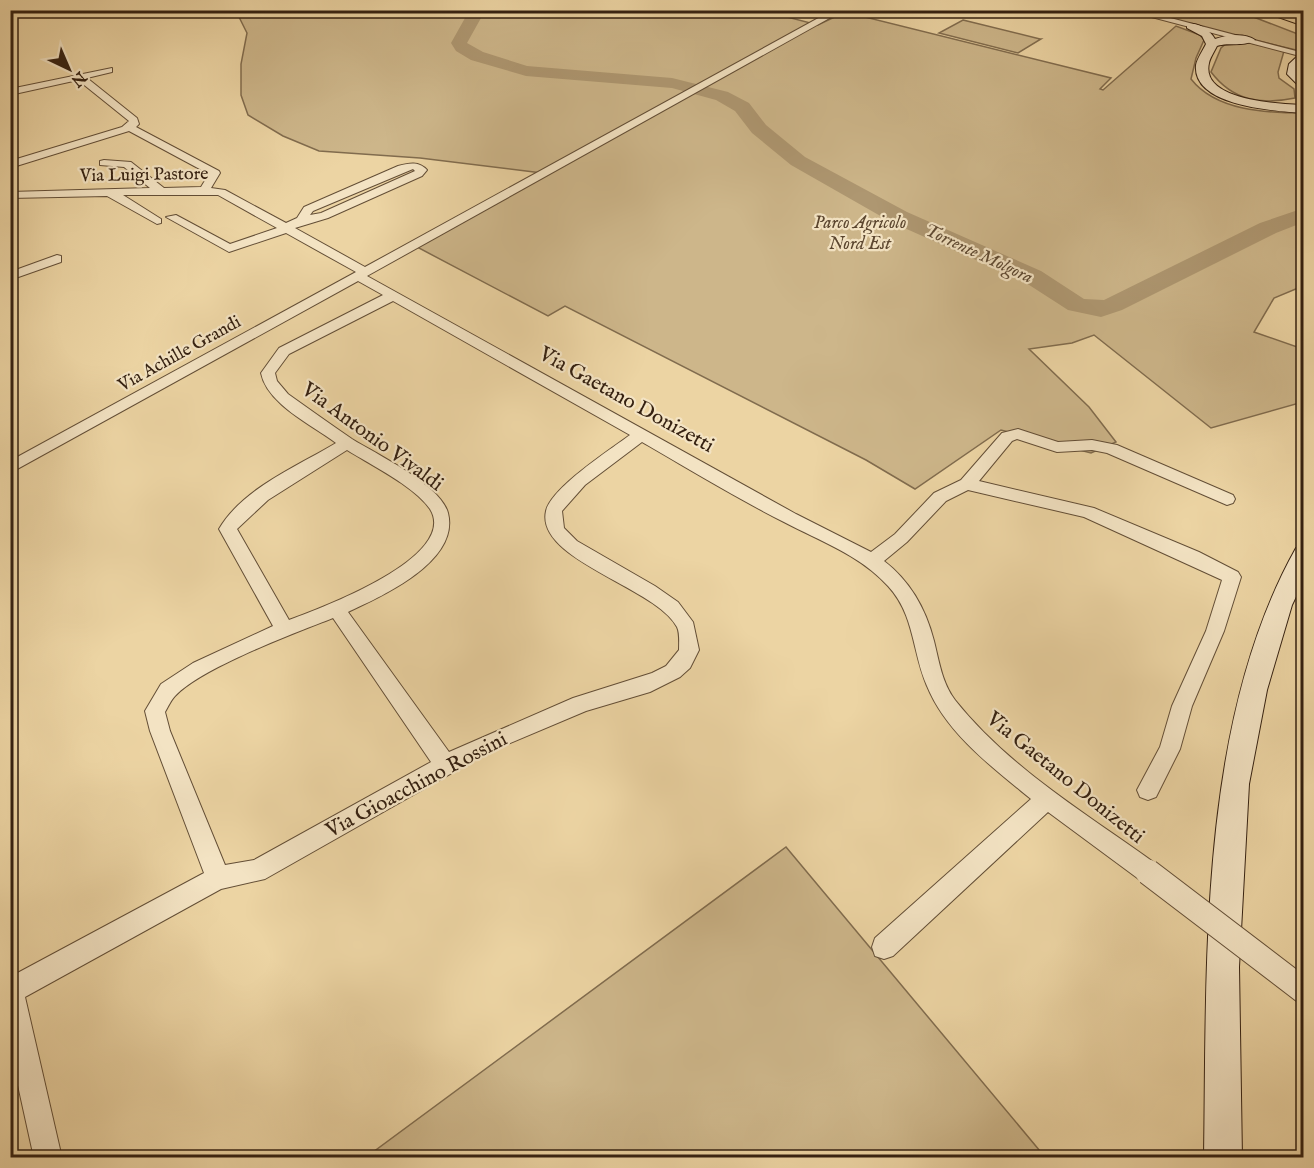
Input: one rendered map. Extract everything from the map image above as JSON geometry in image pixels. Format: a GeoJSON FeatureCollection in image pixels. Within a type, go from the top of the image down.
{"type":"FeatureCollection","features":[{"type":"Feature","properties":{"kind":"highway"},"geometry":{"type":"LineString","coordinates":[[1265,11],[1304,17]]}},
{"type":"Feature","properties":{"kind":"highway"},"geometry":{"type":"LineString","coordinates":[[1265,11],[1304,22]]}},
{"type":"Feature","properties":{"kind":"main road"},"geometry":{"type":"LineString","coordinates":[[1191,26],[1215,38],[1249,40]]}},
{"type":"Feature","properties":{"kind":"main road"},"geometry":{"type":"LineString","coordinates":[[1215,38],[1202,71],[1216,90],[1248,104],[1304,109]]}},
{"type":"Feature","properties":{"kind":"main road"},"geometry":{"type":"LineString","coordinates":[[1300,52],[1294,69],[1302,86]]}},
{"type":"Feature","properties":{"kind":"main road"},"geometry":{"type":"LineString","coordinates":[[1284,108],[1304,104]]}},
{"type":"Feature","properties":{"kind":"main road"},"geometry":{"type":"LineString","coordinates":[[1223,1158],[1223,967],[1235,784],[1254,690],[1280,605],[1304,554]]}},
{"type":"Feature","properties":{"kind":"street"},"geometry":{"type":"LineString","coordinates":[[362,274],[840,10]]}},
{"type":"Feature","properties":{"kind":"street"},"geometry":{"type":"LineString","coordinates":[[1129,10],[1191,26]]}},
{"type":"Feature","properties":{"kind":"street"},"geometry":{"type":"LineString","coordinates":[[1249,40],[1300,52]]}},
{"type":"Feature","properties":{"kind":"street"},"geometry":{"type":"LineString","coordinates":[[10,92],[108,70]]}},
{"type":"Feature","properties":{"kind":"street"},"geometry":{"type":"LineString","coordinates":[[81,77],[134,120],[130,128]]}},
{"type":"Feature","properties":{"kind":"street"},"geometry":{"type":"LineString","coordinates":[[10,165],[130,128],[215,173],[204,190]]}},
{"type":"Feature","properties":{"kind":"street"},"geometry":{"type":"LineString","coordinates":[[104,163],[127,164],[161,191]]}},
{"type":"Feature","properties":{"kind":"street"},"geometry":{"type":"LineString","coordinates":[[172,217],[229,248],[302,220],[324,216],[418,174],[422,170],[414,166],[402,168],[308,209],[302,220]]}},
{"type":"Feature","properties":{"kind":"street","name":"Via Luigi Pastore"},"geometry":{"type":"LineString","coordinates":[[10,195],[204,190],[232,196],[362,274]]}},
{"type":"Feature","properties":{"kind":"street"},"geometry":{"type":"LineString","coordinates":[[109,192],[157,221]]}},
{"type":"Feature","properties":{"kind":"street"},"geometry":{"type":"LineString","coordinates":[[343,194],[358,201]]}},
{"type":"Feature","properties":{"kind":"street"},"geometry":{"type":"LineString","coordinates":[[10,276],[57,259]]}},
{"type":"Feature","properties":{"kind":"street","name":"Via Gaetano Donizetti"},"geometry":{"type":"LineString","coordinates":[[362,274],[392,296],[790,518],[854,548],[873,560],[905,595],[917,615],[933,680],[946,704],[996,755],[1304,991]]}},
{"type":"Feature","properties":{"kind":"street","name":"Via Achille Grandi"},"geometry":{"type":"LineString","coordinates":[[10,468],[362,274]]}},
{"type":"Feature","properties":{"kind":"street","name":"Via Antonio Vivaldi"},"geometry":{"type":"LineString","coordinates":[[218,878],[160,731],[155,711],[168,690],[200,669],[285,629],[337,610],[412,568],[435,547],[444,530],[440,510],[421,490],[347,443],[283,397],[270,382],[268,373],[284,351],[392,296]]}},
{"type":"Feature","properties":{"kind":"street","name":"Via Gioacchino Rossini"},"geometry":{"type":"LineString","coordinates":[[11,990],[218,878],[257,871],[491,741],[579,704],[663,679],[680,669],[689,651],[689,628],[683,621],[653,593],[561,540],[554,523],[554,510],[570,490],[642,434]]}},
{"type":"Feature","properties":{"kind":"street"},"geometry":{"type":"LineString","coordinates":[[873,560],[901,538],[940,497],[952,489],[967,484],[1007,437],[1018,434],[1057,447],[1092,445],[1111,449],[1227,499]]}},
{"type":"Feature","properties":{"kind":"street"},"geometry":{"type":"LineString","coordinates":[[285,629],[242,557],[228,529],[230,520],[347,443]]}},
{"type":"Feature","properties":{"kind":"street","name":"Via Gaetano Donizetti"},"geometry":{"type":"LineString","coordinates":[[967,484],[1062,504],[1088,512],[1193,557],[1232,577],[1215,631],[1182,706],[1170,749],[1148,790]]}},
{"type":"Feature","properties":{"kind":"street"},"geometry":{"type":"LineString","coordinates":[[337,610],[446,766]]}},
{"type":"Feature","properties":{"kind":"street"},"geometry":{"type":"LineString","coordinates":[[884,947],[1048,797]]}},
{"type":"Feature","properties":{"kind":"street"},"geometry":{"type":"LineString","coordinates":[[11,990],[48,1158]]}},
{"type":"Feature","properties":{"kind":"green space","name":"Parco Agricolo Nord Est"},"geometry":{"type":"Polygon","coordinates":[[[760,10],[818,25],[845,12],[1111,78],[1100,89],[1103,90],[1176,26],[1200,35],[1204,40],[1196,58],[1191,79],[1202,90],[1214,98],[1243,108],[1303,113],[1303,286],[1274,298],[1254,332],[1303,349],[1303,402],[1211,428],[1094,335],[1072,343],[1029,349],[1089,407],[1116,442],[1091,453],[1001,430],[915,489],[866,460],[565,306],[548,316],[417,247],[542,173],[420,158],[319,151],[283,136],[248,115],[241,95],[241,64],[247,33],[236,11],[760,10]]]}},
{"type":"Feature","properties":{"kind":"green space"},"geometry":{"type":"Polygon","coordinates":[[[1168,11],[1238,11],[1303,36],[1303,45],[1296,50],[1158,17],[1168,11]]]}},
{"type":"Feature","properties":{"kind":"green space"},"geometry":{"type":"Polygon","coordinates":[[[963,20],[1041,39],[1018,53],[939,33],[963,20]]]}},
{"type":"Feature","properties":{"kind":"green space"},"geometry":{"type":"Polygon","coordinates":[[[1228,42],[1246,42],[1284,51],[1278,72],[1279,78],[1294,89],[1295,98],[1271,101],[1248,98],[1238,95],[1220,82],[1211,72],[1221,48],[1228,42]]]}},
{"type":"Feature","properties":{"kind":"green space"},"geometry":{"type":"Polygon","coordinates":[[[786,847],[1045,1157],[365,1158],[786,847]]]}},
{"type":"Feature","properties":{"kind":"waterway","name":"Torrente Molgora"},"geometry":{"type":"LineString","coordinates":[[473,10],[473,18],[459,43],[462,48],[477,56],[526,71],[672,83],[699,88],[722,96],[742,107],[759,129],[798,161],[899,217],[1032,276],[1077,305],[1101,309],[1113,305],[1268,228],[1304,214]]}}]}
